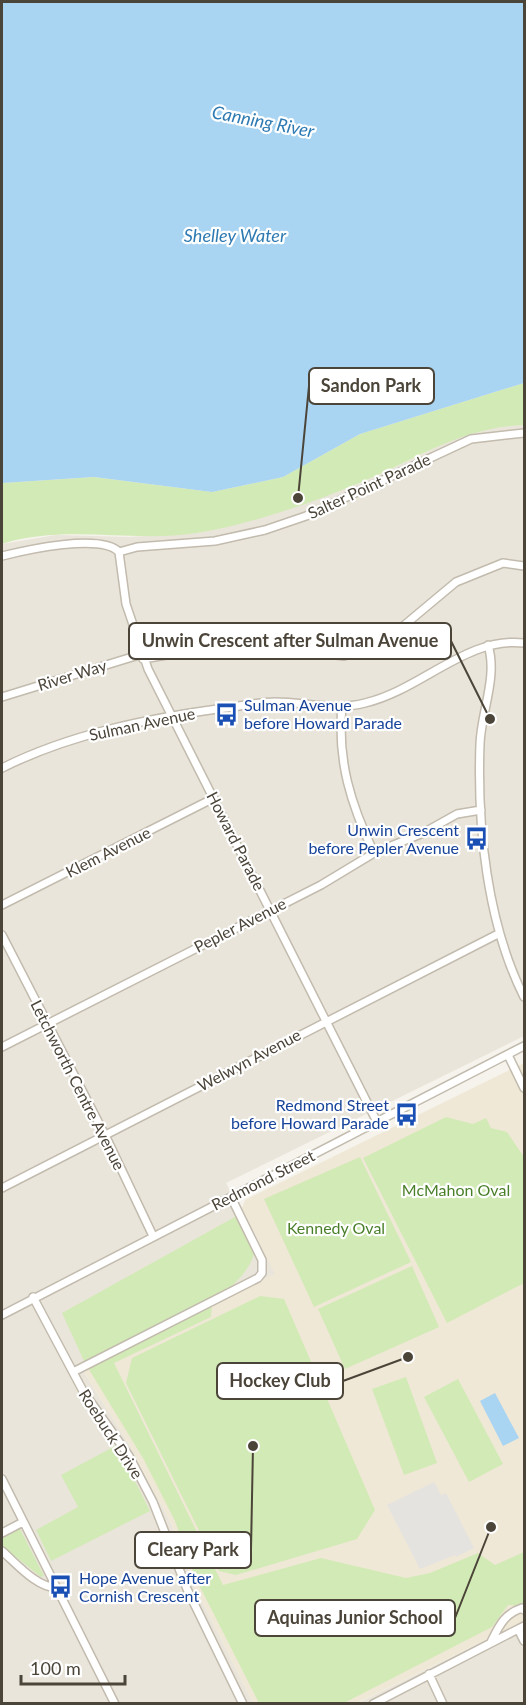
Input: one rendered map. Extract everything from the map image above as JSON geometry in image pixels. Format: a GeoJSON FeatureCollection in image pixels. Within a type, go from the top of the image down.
{"type":"FeatureCollection","features":[{"type":"Feature","properties":{"kind":"street","name":"Salter Point Parade"},"geometry":{"type":"LineString","coordinates":[[2,556],[74,544],[110,545],[119,552],[137,548],[215,541],[265,530],[306,516],[471,439],[525,433]]}},
{"type":"Feature","properties":{"kind":"street","name":"Howard Parade"},"geometry":{"type":"LineString","coordinates":[[119,552],[126,604],[143,657],[378,1122]]}},
{"type":"Feature","properties":{"kind":"street","name":"River Way"},"geometry":{"type":"LineString","coordinates":[[2,697],[143,657],[219,646],[257,645],[344,656],[383,643],[456,582],[503,562],[525,566]]}},
{"type":"Feature","properties":{"kind":"street","name":"Sulman Avenue"},"geometry":{"type":"LineString","coordinates":[[2,768],[30,754],[90,735],[172,716],[274,702],[342,706],[366,703],[428,677],[462,656],[489,645],[510,641],[525,643]]}},
{"type":"Feature","properties":{"kind":"street"},"geometry":{"type":"LineString","coordinates":[[489,645],[492,663],[480,744],[482,837],[498,934],[525,997]]}},
{"type":"Feature","properties":{"kind":"street"},"geometry":{"type":"LineString","coordinates":[[342,706],[340,728],[342,767],[356,816],[374,853]]}},
{"type":"Feature","properties":{"kind":"street","name":"Klem Avenue"},"geometry":{"type":"LineString","coordinates":[[2,905],[214,798]]}},
{"type":"Feature","properties":{"kind":"street","name":"Pepler Avenue"},"geometry":{"type":"LineString","coordinates":[[2,1047],[321,885],[374,853],[423,833],[457,814],[481,810]]}},
{"type":"Feature","properties":{"kind":"street","name":"Welwyn Avenue"},"geometry":{"type":"LineString","coordinates":[[2,1188],[327,1019],[498,934]]}},
{"type":"Feature","properties":{"kind":"street","name":"Letchworth Centre Avenue"},"geometry":{"type":"LineString","coordinates":[[2,935],[46,1025],[105,1135],[153,1236]]}},
{"type":"Feature","properties":{"kind":"street","name":"Redmond Street"},"geometry":{"type":"LineString","coordinates":[[2,1315],[33,1297],[525,1046]]}},
{"type":"Feature","properties":{"kind":"street"},"geometry":{"type":"LineString","coordinates":[[508,1055],[525,1088]]}},
{"type":"Feature","properties":{"kind":"street"},"geometry":{"type":"LineString","coordinates":[[73,1372],[258,1278],[262,1273],[262,1260],[231,1197]]}},
{"type":"Feature","properties":{"kind":"street","name":"Roebuck Drive"},"geometry":{"type":"LineString","coordinates":[[33,1297],[95,1410],[129,1456],[153,1502],[190,1596],[243,1704]]}},
{"type":"Feature","properties":{"kind":"street"},"geometry":{"type":"LineString","coordinates":[[2,1479],[115,1704]]}},
{"type":"Feature","properties":{"kind":"street"},"geometry":{"type":"LineString","coordinates":[[2,1533],[23,1522]]}},
{"type":"Feature","properties":{"kind":"street"},"geometry":{"type":"LineString","coordinates":[[2,1551],[39,1582],[49,1588],[57,1588]]}},
{"type":"Feature","properties":{"kind":"street"},"geometry":{"type":"LineString","coordinates":[[491,1642],[502,1620],[513,1611],[522,1608],[525,1610]]}},
{"type":"Feature","properties":{"kind":"street"},"geometry":{"type":"LineString","coordinates":[[373,1704],[522,1628],[525,1641]]}},
{"type":"Feature","properties":{"kind":"street"},"geometry":{"type":"LineString","coordinates":[[429,1674],[443,1704]]}},
{"type":"Feature","properties":{"kind":"shaded area"},"geometry":{"type":"Polygon","coordinates":[[[524,425],[524,1036],[226,1183],[276,1274],[81,1367],[130,1446],[171,1523],[194,1585],[253,1703],[2,1703],[2,544],[56,535],[129,537],[197,533],[273,514],[363,482],[462,435],[496,426],[524,425]]]}},
{"type":"Feature","properties":{"kind":"shaded area"},"geometry":{"type":"Polygon","coordinates":[[[524,1063],[524,1621],[357,1703],[253,1703],[194,1585],[171,1523],[130,1446],[81,1367],[275,1274],[242,1208],[245,1200],[524,1063]]]}},
{"type":"Feature","properties":{"kind":"shaded area"},"geometry":{"type":"Polygon","coordinates":[[[434,1482],[441,1495],[446,1493],[474,1548],[456,1557],[455,1555],[420,1569],[387,1505],[434,1482]]]}},
{"type":"Feature","properties":{"kind":"shaded area"},"geometry":{"type":"Polygon","coordinates":[[[524,1621],[524,1703],[358,1703],[524,1621]]]}},
{"type":"Feature","properties":{"kind":"green space"},"geometry":{"type":"Polygon","coordinates":[[[524,383],[524,425],[480,431],[460,438],[362,482],[281,512],[218,529],[173,536],[49,535],[2,544],[2,483],[94,477],[212,492],[283,477],[360,434],[524,383]]]}},
{"type":"Feature","properties":{"kind":"green space","name":"McMahon Oval"},"geometry":{"type":"Polygon","coordinates":[[[446,1117],[473,1124],[486,1118],[491,1128],[507,1132],[524,1157],[524,1283],[447,1323],[363,1158],[446,1117]]]}},
{"type":"Feature","properties":{"kind":"green space","name":"Kennedy Oval"},"geometry":{"type":"Polygon","coordinates":[[[360,1157],[411,1262],[314,1307],[264,1199],[360,1157]]]}},
{"type":"Feature","properties":{"kind":"green space"},"geometry":{"type":"Polygon","coordinates":[[[242,1213],[253,1234],[254,1255],[236,1282],[212,1302],[211,1317],[114,1363],[223,1585],[321,1558],[406,1578],[430,1573],[478,1553],[495,1565],[524,1552],[524,1606],[508,1605],[492,1627],[344,1703],[259,1703],[195,1577],[175,1521],[143,1458],[85,1363],[62,1313],[242,1213]]]}},
{"type":"Feature","properties":{"kind":"green space"},"geometry":{"type":"Polygon","coordinates":[[[412,1266],[439,1327],[345,1369],[318,1309],[412,1266]]]}},
{"type":"Feature","properties":{"kind":"green space"},"geometry":{"type":"Polygon","coordinates":[[[260,1296],[284,1299],[375,1510],[357,1539],[236,1575],[219,1571],[126,1383],[132,1358],[260,1296]]]}},
{"type":"Feature","properties":{"kind":"green space"},"geometry":{"type":"Polygon","coordinates":[[[406,1377],[437,1463],[404,1475],[372,1389],[406,1377]]]}},
{"type":"Feature","properties":{"kind":"green space"},"geometry":{"type":"Polygon","coordinates":[[[458,1379],[503,1464],[469,1482],[424,1397],[458,1379]]]}},
{"type":"Feature","properties":{"kind":"green space"},"geometry":{"type":"Polygon","coordinates":[[[117,1445],[150,1511],[51,1561],[36,1530],[78,1507],[61,1475],[117,1445]]]}},
{"type":"Feature","properties":{"kind":"green space"},"geometry":{"type":"Polygon","coordinates":[[[19,1527],[44,1576],[41,1577],[2,1546],[2,1536],[19,1527]]]}},
{"type":"Feature","properties":{"kind":"water","name":"Shelley Water"},"geometry":{"type":"Polygon","coordinates":[[[2,2],[524,2],[524,383],[360,434],[283,477],[212,492],[94,477],[2,483],[2,2]]]}},
{"type":"Feature","properties":{"kind":"water"},"geometry":{"type":"Polygon","coordinates":[[[495,1393],[519,1438],[503,1446],[480,1401],[495,1393]]]}},
{"type":"Feature","properties":{"kind":"place","name":"Sandon Park"},"geometry":{"type":"Point","coordinates":[298,498]}},
{"type":"Feature","properties":{"kind":"place","name":"Sulman Avenue before Howard Parade"},"geometry":{"type":"Point","coordinates":[226,714]}},
{"type":"Feature","properties":{"kind":"place","name":"Unwin Crescent after Sulman Avenue"},"geometry":{"type":"Point","coordinates":[490,719]}},
{"type":"Feature","properties":{"kind":"place","name":"Unwin Crescent before Pepler Avenue"},"geometry":{"type":"Point","coordinates":[477,839]}},
{"type":"Feature","properties":{"kind":"place","name":"Redmond Street before Howard Parade"},"geometry":{"type":"Point","coordinates":[407,1114]}},
{"type":"Feature","properties":{"kind":"place","name":"Hockey Club"},"geometry":{"type":"Point","coordinates":[408,1357]}},
{"type":"Feature","properties":{"kind":"place","name":"Cleary Park"},"geometry":{"type":"Point","coordinates":[253,1446]}},
{"type":"Feature","properties":{"kind":"place","name":"Aquinas Junior School"},"geometry":{"type":"Point","coordinates":[491,1527]}},
{"type":"Feature","properties":{"kind":"place","name":"Hope Avenue after Cornish Crescent"},"geometry":{"type":"Point","coordinates":[61,1587]}},
{"type":"Feature","properties":{"kind":"water label","name":"Canning River"},"geometry":{"type":"Point","coordinates":[263,122]}}]}
